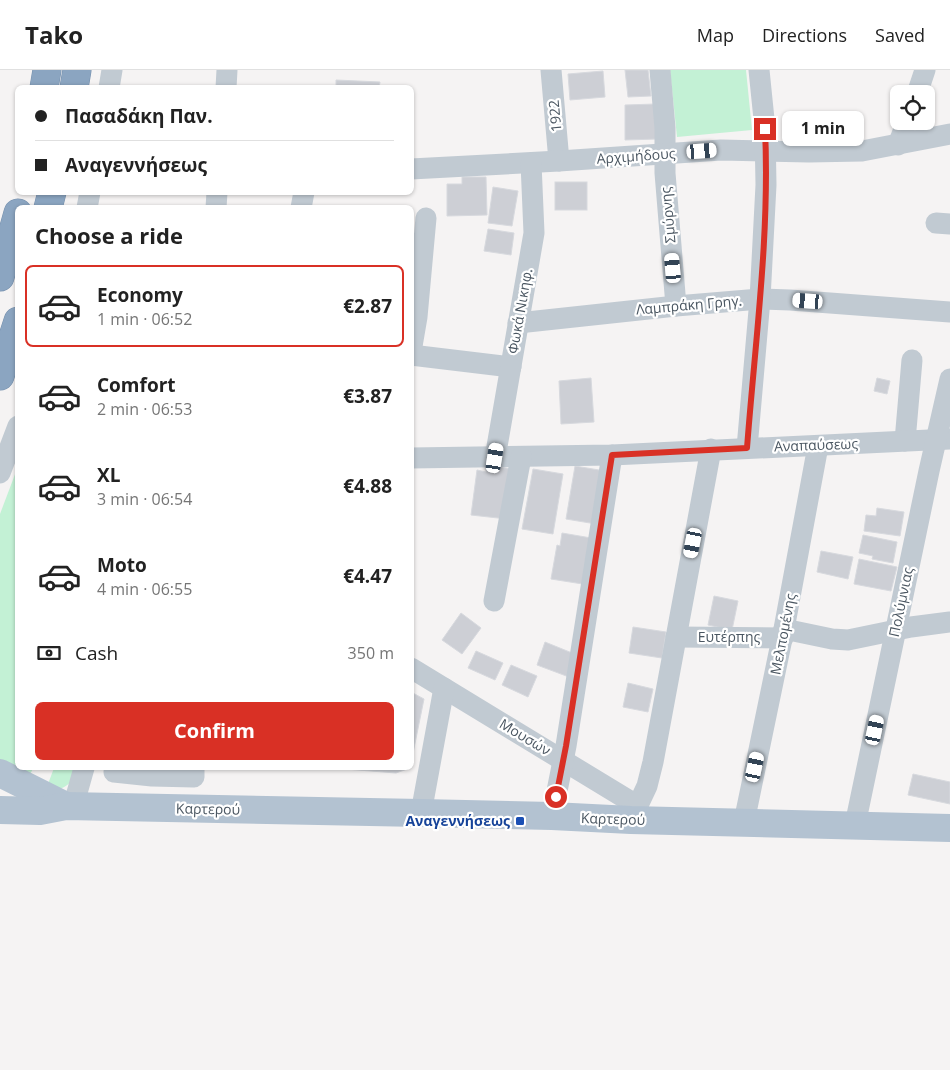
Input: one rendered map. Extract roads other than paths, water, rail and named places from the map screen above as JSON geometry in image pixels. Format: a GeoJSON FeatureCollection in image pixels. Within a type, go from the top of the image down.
{"type":"FeatureCollection","features":[{"type":"Feature","properties":{"kind":"highway"},"geometry":{"type":"LineString","coordinates":[[44,85],[47,70]]}},
{"type":"Feature","properties":{"kind":"highway"},"geometry":{"type":"LineString","coordinates":[[74,85],[77,70]]}},
{"type":"Feature","properties":{"kind":"highway"},"geometry":{"type":"LineString","coordinates":[[0,277],[15,224]]}},
{"type":"Feature","properties":{"kind":"highway"},"geometry":{"type":"LineString","coordinates":[[0,376],[15,330]]}},
{"type":"Feature","properties":{"kind":"main road","name":"Καρτερού"},"geometry":{"type":"LineString","coordinates":[[0,773],[70,807]]}},
{"type":"Feature","properties":{"kind":"main road","name":"Καρτερού"},"geometry":{"type":"LineString","coordinates":[[0,810],[40,810],[70,807],[552,816],[635,813],[744,822],[950,828]]}},
{"type":"Feature","properties":{"kind":"street"},"geometry":{"type":"LineString","coordinates":[[110,85],[112,70]]}},
{"type":"Feature","properties":{"kind":"street"},"geometry":{"type":"LineString","coordinates":[[226,70],[226,85]]}},
{"type":"Feature","properties":{"kind":"street","name":"1922"},"geometry":{"type":"LineString","coordinates":[[550,70],[559,161]]}},
{"type":"Feature","properties":{"kind":"street","name":"Σμύρνης"},"geometry":{"type":"LineString","coordinates":[[660,70],[665,128],[664,154],[676,306]]}},
{"type":"Feature","properties":{"kind":"street"},"geometry":{"type":"LineString","coordinates":[[747,448],[760,299],[764,220],[766,150],[759,70]]}},
{"type":"Feature","properties":{"kind":"street"},"geometry":{"type":"LineString","coordinates":[[920,85],[925,70]]}},
{"type":"Feature","properties":{"kind":"street"},"geometry":{"type":"LineString","coordinates":[[898,145],[904,130]]}},
{"type":"Feature","properties":{"kind":"street","name":"Αρχιμήδους"},"geometry":{"type":"LineString","coordinates":[[414,169],[721,150],[862,152],[950,134]]}},
{"type":"Feature","properties":{"kind":"street","name":"Φωκά Νικηφ."},"geometry":{"type":"LineString","coordinates":[[495,458],[534,233],[531,163]]}},
{"type":"Feature","properties":{"kind":"street"},"geometry":{"type":"LineString","coordinates":[[414,336],[426,218]]}},
{"type":"Feature","properties":{"kind":"street","name":"Λαμπράκη Γρηγ."},"geometry":{"type":"LineString","coordinates":[[518,323],[760,299],[950,312]]}},
{"type":"Feature","properties":{"kind":"street"},"geometry":{"type":"LineString","coordinates":[[414,354],[511,367]]}},
{"type":"Feature","properties":{"kind":"street"},"geometry":{"type":"LineString","coordinates":[[904,441],[912,360]]}},
{"type":"Feature","properties":{"kind":"street","name":"Πολύμνιας"},"geometry":{"type":"LineString","coordinates":[[855,825],[895,630],[943,439],[950,380]]}},
{"type":"Feature","properties":{"kind":"street"},"geometry":{"type":"LineString","coordinates":[[0,473],[15,435]]}},
{"type":"Feature","properties":{"kind":"street","name":"Αναπαύσεως"},"geometry":{"type":"LineString","coordinates":[[414,458],[612,455],[943,439]]}},
{"type":"Feature","properties":{"kind":"street","name":"Μελπομένης"},"geometry":{"type":"LineString","coordinates":[[744,822],[783,633],[818,446]]}},
{"type":"Feature","properties":{"kind":"street"},"geometry":{"type":"LineString","coordinates":[[635,813],[647,786],[651,770],[711,449]]}},
{"type":"Feature","properties":{"kind":"street"},"geometry":{"type":"LineString","coordinates":[[552,816],[563,760],[612,455]]}},
{"type":"Feature","properties":{"kind":"street"},"geometry":{"type":"LineString","coordinates":[[494,602],[521,457]]}},
{"type":"Feature","properties":{"kind":"street","name":"Ευτέρπης"},"geometry":{"type":"LineString","coordinates":[[676,637],[783,633],[848,640],[895,630],[950,622]]}},
{"type":"Feature","properties":{"kind":"street","name":"Μουσών"},"geometry":{"type":"LineString","coordinates":[[414,670],[563,760],[635,813]]}},
{"type":"Feature","properties":{"kind":"street"},"geometry":{"type":"LineString","coordinates":[[422,813],[444,688]]}},
{"type":"Feature","properties":{"kind":"street"},"geometry":{"type":"LineString","coordinates":[[70,807],[83,770]]}},
{"type":"Feature","properties":{"kind":"street"},"geometry":{"type":"LineString","coordinates":[[114,770],[114,772],[152,776],[194,777],[194,770]]}},
{"type":"Feature","properties":{"kind":"place","name":"Αναγεννήσεως"},"geometry":{"type":"Point","coordinates":[520,821]}}]}
